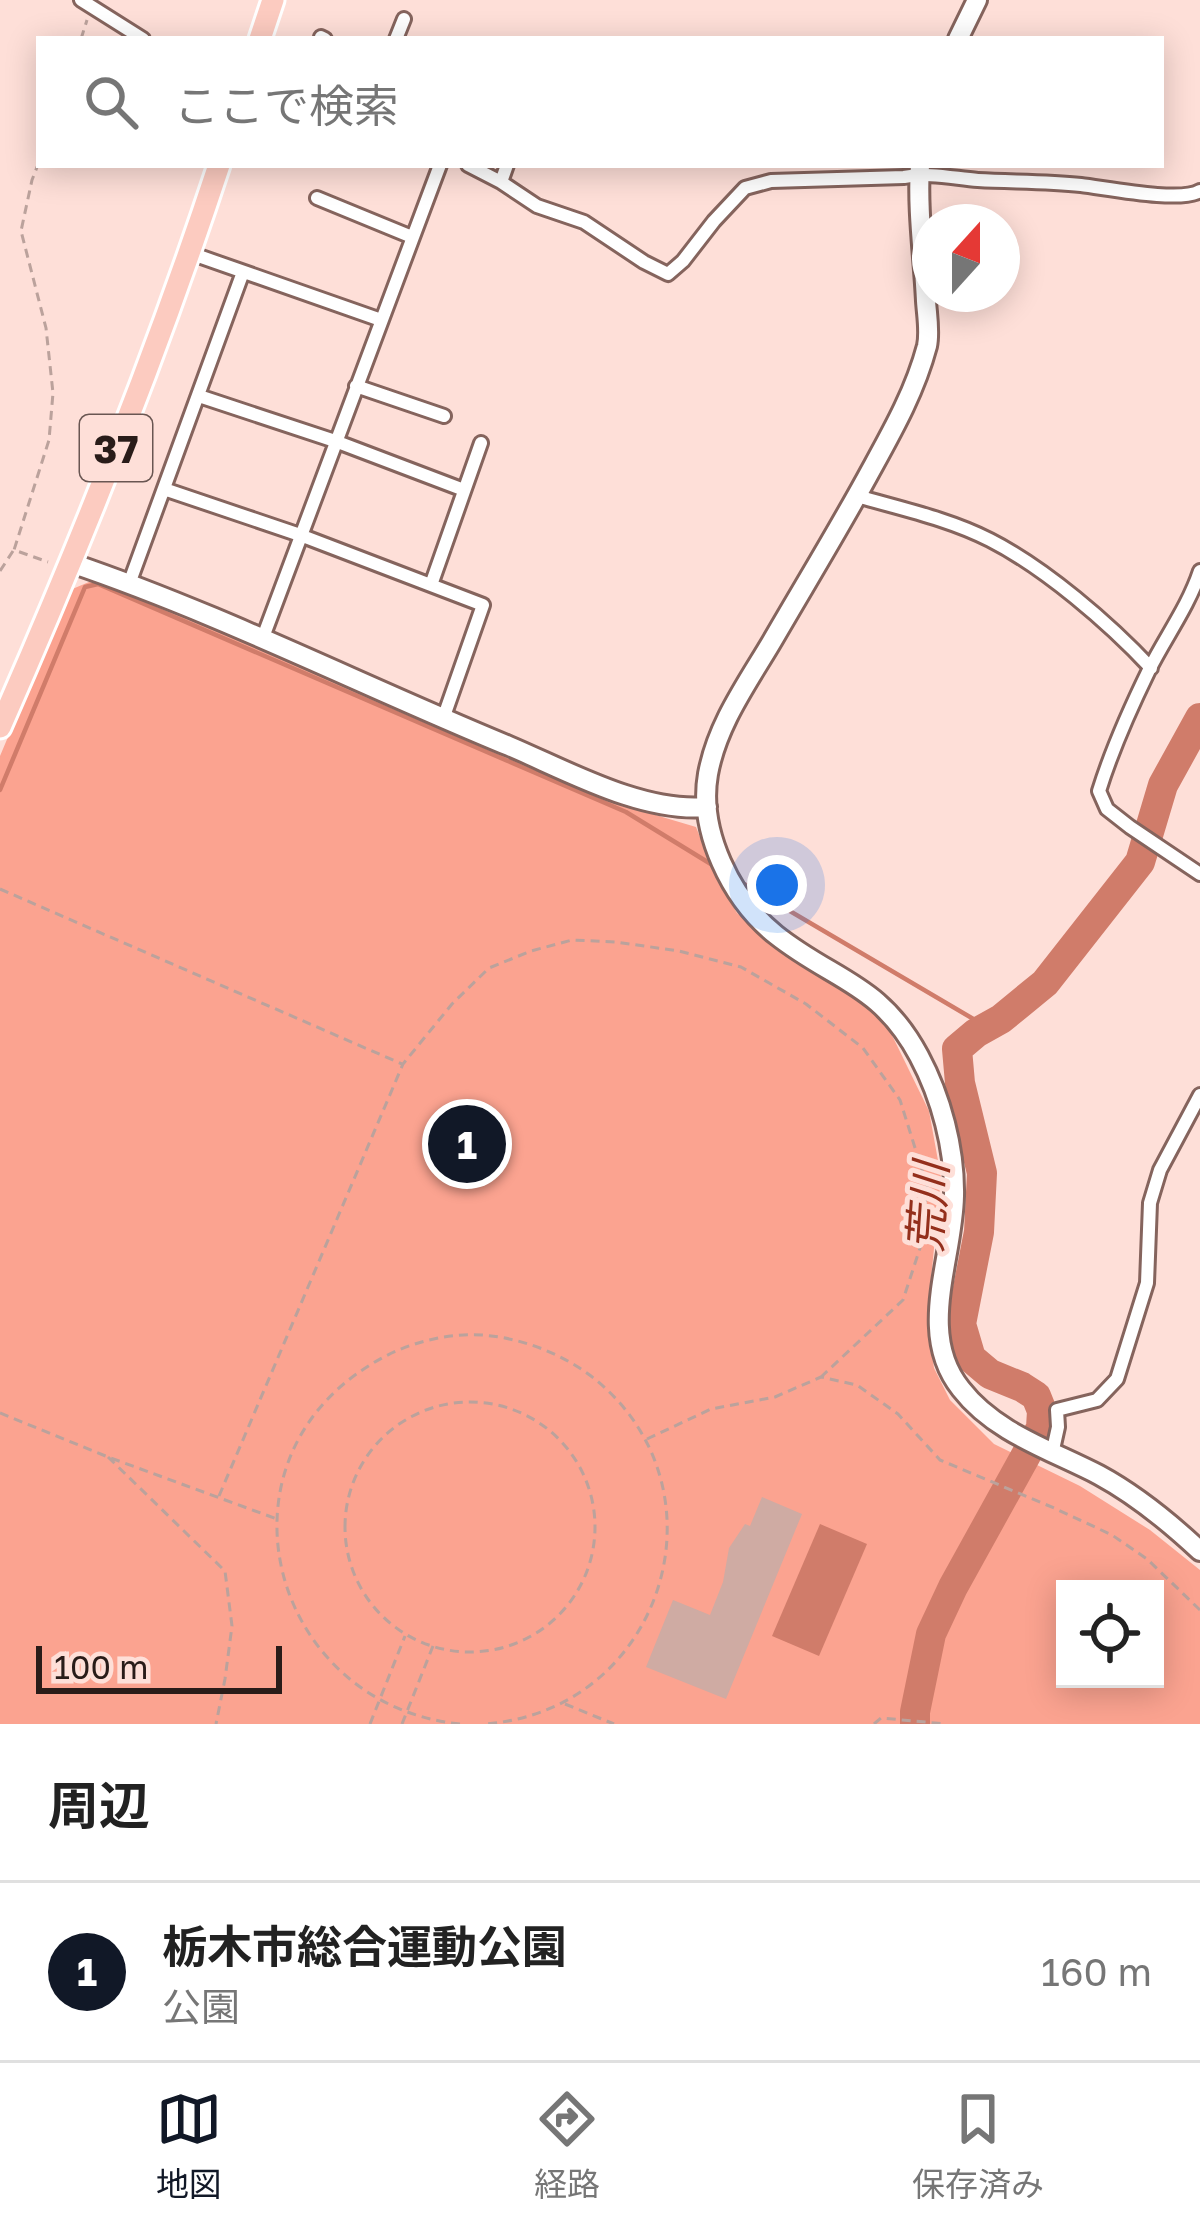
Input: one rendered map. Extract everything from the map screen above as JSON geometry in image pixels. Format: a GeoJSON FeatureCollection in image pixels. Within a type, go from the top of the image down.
{"type":"FeatureCollection","features":[{"type":"Feature","properties":{"kind":"main road"},"geometry":{"type":"LineString","coordinates":[[261,36],[273,0]]}},
{"type":"Feature","properties":{"kind":"main road","name":"37"},"geometry":{"type":"LineString","coordinates":[[0,727],[71,563],[218,168]]}},
{"type":"Feature","properties":{"kind":"street"},"geometry":{"type":"LineString","coordinates":[[959,36],[976,0]]}},
{"type":"Feature","properties":{"kind":"street"},"geometry":{"type":"LineString","coordinates":[[89,2],[139,36]]}},
{"type":"Feature","properties":{"kind":"street"},"geometry":{"type":"LineString","coordinates":[[397,36],[404,19]]}},
{"type":"Feature","properties":{"kind":"street"},"geometry":{"type":"LineString","coordinates":[[262,640],[439,168]]}},
{"type":"Feature","properties":{"kind":"street"},"geometry":{"type":"LineString","coordinates":[[474,168],[537,206],[584,222],[668,274],[745,188],[784,180],[904,177],[920,169],[978,180],[1155,194],[1193,196],[1200,191]]}},
{"type":"Feature","properties":{"kind":"street"},"geometry":{"type":"LineString","coordinates":[[501,182],[506,168]]}},
{"type":"Feature","properties":{"kind":"street"},"geometry":{"type":"LineString","coordinates":[[920,169],[928,340],[908,404],[725,721],[708,777],[707,807],[728,875],[754,912],[775,934],[879,1001],[908,1035],[925,1067],[950,1145],[954,1196],[938,1333],[946,1366],[962,1391],[988,1417],[1142,1502],[1200,1551]]}},
{"type":"Feature","properties":{"kind":"street"},"geometry":{"type":"LineString","coordinates":[[317,198],[412,237]]}},
{"type":"Feature","properties":{"kind":"street"},"geometry":{"type":"LineString","coordinates":[[190,253],[381,320]]}},
{"type":"Feature","properties":{"kind":"street"},"geometry":{"type":"LineString","coordinates":[[129,584],[243,272]]}},
{"type":"Feature","properties":{"kind":"street"},"geometry":{"type":"LineString","coordinates":[[356,386],[444,416]]}},
{"type":"Feature","properties":{"kind":"street"},"geometry":{"type":"LineString","coordinates":[[199,396],[464,490]]}},
{"type":"Feature","properties":{"kind":"street"},"geometry":{"type":"LineString","coordinates":[[430,585],[481,443]]}},
{"type":"Feature","properties":{"kind":"street"},"geometry":{"type":"LineString","coordinates":[[164,489],[483,605],[443,719]]}},
{"type":"Feature","properties":{"kind":"street"},"geometry":{"type":"LineString","coordinates":[[857,496],[949,522],[992,541],[1042,573],[1126,642],[1150,668]]}},
{"type":"Feature","properties":{"kind":"street"},"geometry":{"type":"LineString","coordinates":[[71,563],[631,796],[667,806],[707,807]]}},
{"type":"Feature","properties":{"kind":"street"},"geometry":{"type":"LineString","coordinates":[[1200,571],[1191,598],[1150,668],[1099,791],[1107,809],[1200,874]]}},
{"type":"Feature","properties":{"kind":"street"},"geometry":{"type":"LineString","coordinates":[[1052,1454],[1057,1410],[1097,1400],[1117,1379],[1147,1283],[1150,1204],[1160,1170],[1200,1095]]}},
{"type":"Feature","properties":{"kind":"path"},"geometry":{"type":"LineString","coordinates":[[82,36],[89,2]]}},
{"type":"Feature","properties":{"kind":"path"},"geometry":{"type":"LineString","coordinates":[[0,571],[14,550],[49,440],[52,393],[46,328],[21,231],[37,168]]}},
{"type":"Feature","properties":{"kind":"path"},"geometry":{"type":"LineString","coordinates":[[14,550],[56,566],[71,563]]}},
{"type":"Feature","properties":{"kind":"path"},"geometry":{"type":"LineString","coordinates":[[0,890],[403,1064]]}},
{"type":"Feature","properties":{"kind":"path"},"geometry":{"type":"LineString","coordinates":[[219,1496],[403,1064],[489,968],[572,940],[680,951],[741,967],[806,1004],[863,1048],[900,1100],[927,1186],[921,1245],[903,1300],[821,1377],[775,1396],[711,1409],[646,1440]]}},
{"type":"Feature","properties":{"kind":"path"},"geometry":{"type":"LineString","coordinates":[[460,1724],[407,1713],[380,1701],[330,1663],[310,1638],[284,1581],[278,1519],[292,1454],[329,1397],[355,1374],[415,1344],[482,1335],[548,1350],[604,1387],[646,1440],[658,1468],[667,1514],[666,1559],[659,1589],[648,1617],[622,1655],[589,1687],[563,1703],[533,1715],[484,1724]]}},
{"type":"Feature","properties":{"kind":"path"},"geometry":{"type":"LineString","coordinates":[[821,1377],[856,1385],[870,1394],[898,1414],[940,1460],[1112,1535],[1147,1559],[1200,1610]]}},
{"type":"Feature","properties":{"kind":"path"},"geometry":{"type":"LineString","coordinates":[[461,1402],[496,1405],[540,1422],[571,1451],[590,1489],[596,1531],[588,1572],[567,1608],[534,1635],[495,1650],[465,1651],[406,1634],[379,1613],[356,1580],[345,1541],[347,1501],[362,1463],[387,1432],[404,1421],[422,1411],[461,1402]]}},
{"type":"Feature","properties":{"kind":"path"},"geometry":{"type":"LineString","coordinates":[[0,1413],[278,1519]]}},
{"type":"Feature","properties":{"kind":"path"},"geometry":{"type":"LineString","coordinates":[[109,1457],[225,1571],[232,1626],[216,1724]]}},
{"type":"Feature","properties":{"kind":"path"},"geometry":{"type":"LineString","coordinates":[[370,1724],[406,1634]]}},
{"type":"Feature","properties":{"kind":"path"},"geometry":{"type":"LineString","coordinates":[[402,1724],[434,1645]]}},
{"type":"Feature","properties":{"kind":"path"},"geometry":{"type":"LineString","coordinates":[[563,1703],[614,1724]]}},
{"type":"Feature","properties":{"kind":"path"},"geometry":{"type":"LineString","coordinates":[[874,1724],[881,1718],[946,1724]]}},
{"type":"Feature","properties":{"kind":"shaded area"},"geometry":{"type":"Polygon","coordinates":[[[104,581],[632,808],[696,827],[718,882],[737,913],[786,952],[847,990],[888,1027],[929,1111],[941,1177],[927,1320],[934,1368],[950,1400],[994,1444],[1080,1486],[1150,1530],[1200,1570],[1200,1724],[0,1724],[0,756],[70,590],[104,581]]]}},
{"type":"Feature","properties":{"kind":"shaded area"},"geometry":{"type":"Polygon","coordinates":[[[820,1524],[867,1544],[819,1656],[772,1636],[820,1524]]]}},
{"type":"Feature","properties":{"kind":"building"},"geometry":{"type":"Polygon","coordinates":[[[762,1497],[802,1514],[726,1699],[646,1667],[673,1600],[710,1615],[729,1548],[745,1524],[750,1526],[762,1497]]]}},
{"type":"Feature","properties":{"kind":"waterway"},"geometry":{"type":"LineString","coordinates":[[0,790],[85,587],[98,584],[626,812],[719,869]]}},
{"type":"Feature","properties":{"kind":"waterway","name":"荒川"},"geometry":{"type":"LineString","coordinates":[[915,1724],[931,1634],[1041,1428],[1042,1411],[1036,1396],[990,1374],[971,1358],[961,1324],[979,1232],[982,1173],[960,1083],[957,1049],[1045,983],[1140,862],[1163,785],[1200,718]]}},
{"type":"Feature","properties":{"kind":"waterway"},"geometry":{"type":"LineString","coordinates":[[739,881],[987,1027]]}},
{"type":"Feature","properties":{"kind":"place","name":"栃木市総合運動公園"},"geometry":{"type":"Point","coordinates":[467,1144]}}]}
